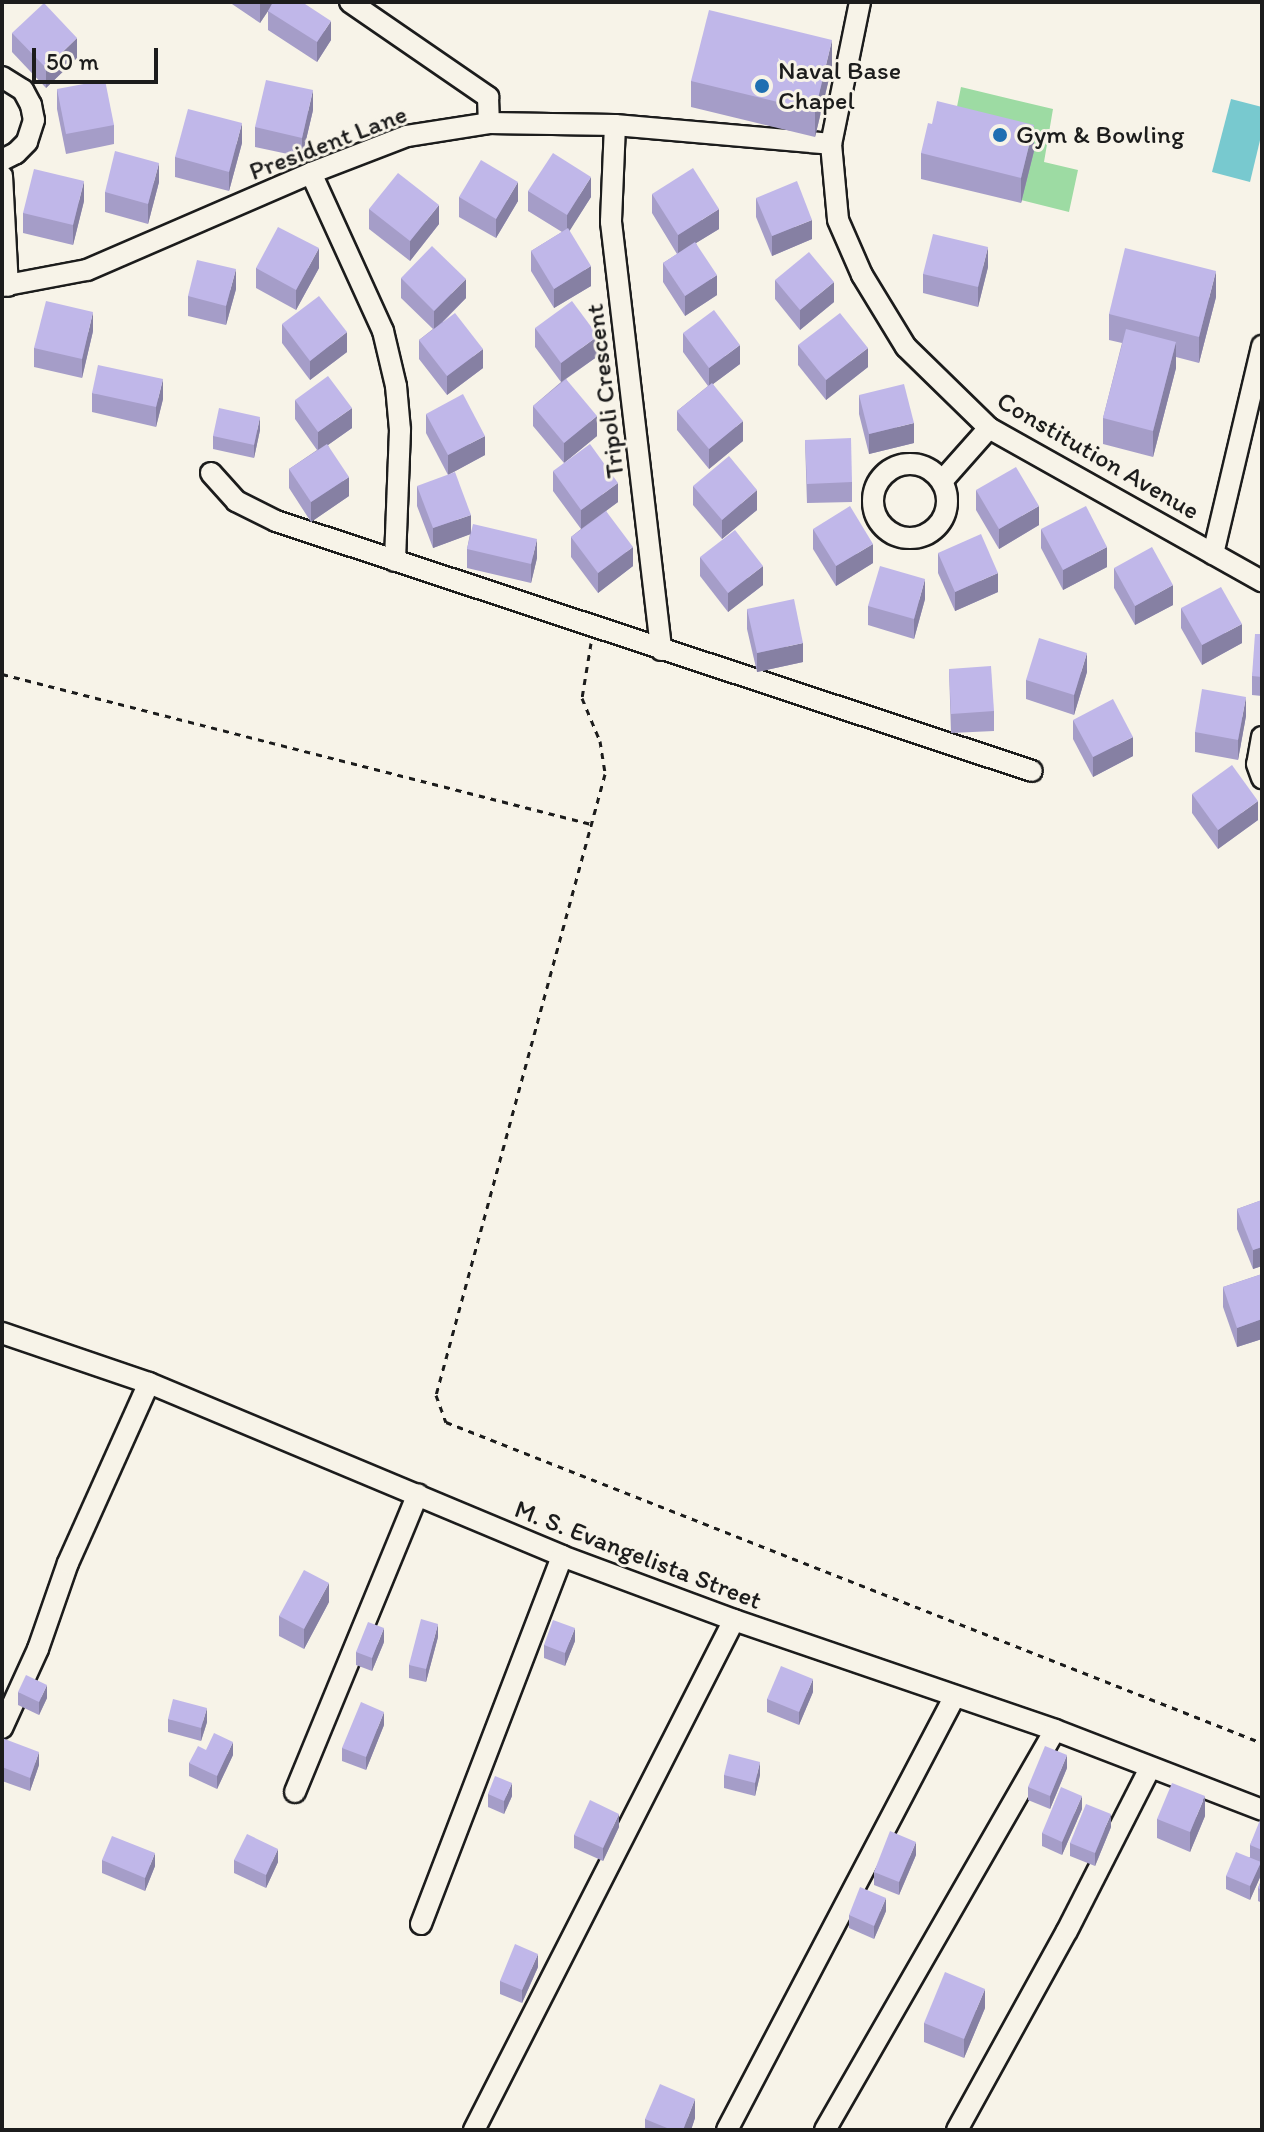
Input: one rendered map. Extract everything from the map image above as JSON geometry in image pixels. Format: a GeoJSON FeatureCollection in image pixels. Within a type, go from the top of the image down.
{"type":"FeatureCollection","features":[{"type":"Feature","properties":{"kind":"street"},"geometry":{"type":"LineString","coordinates":[[350,2],[488,97],[489,123]]}},
{"type":"Feature","properties":{"kind":"street","name":"Constitution Avenue"},"geometry":{"type":"LineString","coordinates":[[860,2],[831,144],[838,220],[862,275],[906,347],[989,428],[1262,581]]}},
{"type":"Feature","properties":{"kind":"street"},"geometry":{"type":"LineString","coordinates":[[2,77],[23,90],[34,120],[27,142],[2,160]]}},
{"type":"Feature","properties":{"kind":"street","name":"President Lane"},"geometry":{"type":"LineString","coordinates":[[5,286],[87,270],[311,173],[407,136],[489,123],[615,125],[831,144]]}},
{"type":"Feature","properties":{"kind":"street","name":"Tripoli Crescent"},"geometry":{"type":"LineString","coordinates":[[615,125],[611,222],[661,650]]}},
{"type":"Feature","properties":{"kind":"street"},"geometry":{"type":"LineString","coordinates":[[311,173],[383,331],[396,386],[400,430],[395,561]]}},
{"type":"Feature","properties":{"kind":"street"},"geometry":{"type":"LineString","coordinates":[[2,176],[5,286]]}},
{"type":"Feature","properties":{"kind":"street"},"geometry":{"type":"LineString","coordinates":[[1213,554],[1262,346]]}},
{"type":"Feature","properties":{"kind":"street"},"geometry":{"type":"LineString","coordinates":[[942,481],[989,428]]}},
{"type":"Feature","properties":{"kind":"street"},"geometry":{"type":"LineString","coordinates":[[211,473],[236,501],[276,521],[1032,771]]}},
{"type":"Feature","properties":{"kind":"street"},"geometry":{"type":"LineString","coordinates":[[1262,737],[1257,764],[1262,778]]}},
{"type":"Feature","properties":{"kind":"street","name":"M. S. Evangelista Street"},"geometry":{"type":"LineString","coordinates":[[2,1333],[149,1383],[562,1556],[734,1620],[1055,1730],[1262,1810]]}},
{"type":"Feature","properties":{"kind":"street"},"geometry":{"type":"LineString","coordinates":[[2,1728],[38,1649],[68,1563],[149,1383]]}},
{"type":"Feature","properties":{"kind":"street"},"geometry":{"type":"LineString","coordinates":[[295,1792],[418,1494]]}},
{"type":"Feature","properties":{"kind":"street"},"geometry":{"type":"LineString","coordinates":[[421,1924],[562,1556]]}},
{"type":"Feature","properties":{"kind":"street"},"geometry":{"type":"LineString","coordinates":[[474,2130],[734,1620]]}},
{"type":"Feature","properties":{"kind":"street"},"geometry":{"type":"LineString","coordinates":[[727,2130],[955,1696]]}},
{"type":"Feature","properties":{"kind":"street"},"geometry":{"type":"LineString","coordinates":[[825,2130],[1055,1730]]}},
{"type":"Feature","properties":{"kind":"street"},"geometry":{"type":"LineString","coordinates":[[957,2130],[1067,1931],[1150,1768]]}},
{"type":"Feature","properties":{"kind":"path"},"geometry":{"type":"LineString","coordinates":[[593,627],[582,698],[600,741],[605,774],[436,1395],[446,1422],[1262,1743]]}},
{"type":"Feature","properties":{"kind":"path"},"geometry":{"type":"LineString","coordinates":[[2,674],[591,824]]}},
{"type":"Feature","properties":{"kind":"green space","name":"Gym & Bowling"},"geometry":{"type":"Polygon","coordinates":[[[961,87],[1053,109],[1044,162],[1078,170],[1069,212],[942,180],[961,87]]]}},
{"type":"Feature","properties":{"kind":"water"},"geometry":{"type":"Polygon","coordinates":[[[1231,99],[1262,107],[1262,132],[1250,182],[1212,172],[1231,99]]]}},
{"type":"Feature","properties":{"kind":"building"},"geometry":{"type":"Polygon","coordinates":[[[273,2],[302,2],[331,21],[317,42],[268,11],[273,2]]]}},
{"type":"Feature","properties":{"kind":"building"},"geometry":{"type":"Polygon","coordinates":[[[44,3],[77,38],[46,68],[12,33],[44,3]]]}},
{"type":"Feature","properties":{"kind":"building","name":"Naval Base Chapel"},"geometry":{"type":"Polygon","coordinates":[[[709,10],[832,40],[815,111],[691,81],[709,10]]]}},
{"type":"Feature","properties":{"kind":"building"},"geometry":{"type":"Polygon","coordinates":[[[105,80],[114,125],[66,134],[57,89],[105,80]]]}},
{"type":"Feature","properties":{"kind":"building"},"geometry":{"type":"Polygon","coordinates":[[[266,80],[313,90],[302,138],[255,127],[266,80]]]}},
{"type":"Feature","properties":{"kind":"building"},"geometry":{"type":"Polygon","coordinates":[[[937,101],[1034,125],[1021,178],[921,153],[937,101]]]}},
{"type":"Feature","properties":{"kind":"building"},"geometry":{"type":"Polygon","coordinates":[[[188,109],[242,123],[229,172],[175,157],[188,109]]]}},
{"type":"Feature","properties":{"kind":"building"},"geometry":{"type":"Polygon","coordinates":[[[115,151],[159,163],[148,204],[105,192],[115,151]]]}},
{"type":"Feature","properties":{"kind":"building"},"geometry":{"type":"Polygon","coordinates":[[[553,153],[591,177],[567,215],[528,191],[553,153]]]}},
{"type":"Feature","properties":{"kind":"building"},"geometry":{"type":"Polygon","coordinates":[[[481,160],[518,182],[496,219],[459,197],[481,160]]]}},
{"type":"Feature","properties":{"kind":"building"},"geometry":{"type":"Polygon","coordinates":[[[693,168],[719,209],[678,235],[652,194],[693,168]]]}},
{"type":"Feature","properties":{"kind":"building"},"geometry":{"type":"Polygon","coordinates":[[[34,169],[84,181],[73,225],[23,213],[34,169]]]}},
{"type":"Feature","properties":{"kind":"building"},"geometry":{"type":"Polygon","coordinates":[[[398,173],[439,205],[410,241],[369,209],[398,173]]]}},
{"type":"Feature","properties":{"kind":"building"},"geometry":{"type":"Polygon","coordinates":[[[797,181],[812,220],[772,236],[756,198],[797,181]]]}},
{"type":"Feature","properties":{"kind":"building"},"geometry":{"type":"Polygon","coordinates":[[[278,227],[319,248],[296,290],[256,268],[278,227]]]}},
{"type":"Feature","properties":{"kind":"building"},"geometry":{"type":"Polygon","coordinates":[[[568,228],[591,266],[554,289],[531,251],[568,228]]]}},
{"type":"Feature","properties":{"kind":"building"},"geometry":{"type":"Polygon","coordinates":[[[933,234],[988,247],[978,287],[923,274],[933,234]]]}},
{"type":"Feature","properties":{"kind":"building"},"geometry":{"type":"Polygon","coordinates":[[[695,242],[717,275],[685,296],[663,263],[695,242]]]}},
{"type":"Feature","properties":{"kind":"building"},"geometry":{"type":"Polygon","coordinates":[[[432,246],[466,279],[434,311],[401,278],[432,246]]]}},
{"type":"Feature","properties":{"kind":"building"},"geometry":{"type":"Polygon","coordinates":[[[1125,248],[1216,271],[1199,337],[1109,314],[1125,248]]]}},
{"type":"Feature","properties":{"kind":"building"},"geometry":{"type":"Polygon","coordinates":[[[809,252],[834,282],[800,310],[775,280],[809,252]]]}},
{"type":"Feature","properties":{"kind":"building"},"geometry":{"type":"Polygon","coordinates":[[[197,260],[236,269],[226,306],[188,296],[197,260]]]}},
{"type":"Feature","properties":{"kind":"building"},"geometry":{"type":"Polygon","coordinates":[[[319,296],[347,332],[310,361],[282,324],[319,296]]]}},
{"type":"Feature","properties":{"kind":"building"},"geometry":{"type":"Polygon","coordinates":[[[46,301],[93,312],[82,359],[34,348],[46,301]]]}},
{"type":"Feature","properties":{"kind":"building"},"geometry":{"type":"Polygon","coordinates":[[[572,301],[598,336],[561,363],[535,328],[572,301]]]}},
{"type":"Feature","properties":{"kind":"building"},"geometry":{"type":"Polygon","coordinates":[[[714,310],[740,345],[709,368],[683,333],[714,310]]]}},
{"type":"Feature","properties":{"kind":"building"},"geometry":{"type":"Polygon","coordinates":[[[455,313],[483,349],[447,376],[419,340],[455,313]]]}},
{"type":"Feature","properties":{"kind":"building"},"geometry":{"type":"Polygon","coordinates":[[[840,313],[868,348],[826,380],[798,345],[840,313]]]}},
{"type":"Feature","properties":{"kind":"building"},"geometry":{"type":"Polygon","coordinates":[[[1126,329],[1176,342],[1153,431],[1103,418],[1126,329]]]}},
{"type":"Feature","properties":{"kind":"building"},"geometry":{"type":"Polygon","coordinates":[[[98,365],[163,379],[156,407],[92,393],[98,365]]]}},
{"type":"Feature","properties":{"kind":"building"},"geometry":{"type":"Polygon","coordinates":[[[328,376],[352,408],[318,432],[295,400],[328,376]]]}},
{"type":"Feature","properties":{"kind":"building"},"geometry":{"type":"Polygon","coordinates":[[[566,379],[597,416],[564,443],[533,406],[566,379]]]}},
{"type":"Feature","properties":{"kind":"building"},"geometry":{"type":"Polygon","coordinates":[[[712,383],[743,421],[709,449],[677,411],[712,383]]]}},
{"type":"Feature","properties":{"kind":"building"},"geometry":{"type":"Polygon","coordinates":[[[904,384],[914,423],[869,434],[859,395],[904,384]]]}},
{"type":"Feature","properties":{"kind":"building"},"geometry":{"type":"Polygon","coordinates":[[[463,394],[485,436],[448,455],[426,414],[463,394]]]}},
{"type":"Feature","properties":{"kind":"building"},"geometry":{"type":"Polygon","coordinates":[[[219,408],[260,417],[254,445],[213,436],[219,408]]]}},
{"type":"Feature","properties":{"kind":"building"},"geometry":{"type":"Polygon","coordinates":[[[851,438],[852,482],[807,484],[805,440],[851,438]]]}},
{"type":"Feature","properties":{"kind":"building"},"geometry":{"type":"Polygon","coordinates":[[[327,444],[349,477],[311,502],[289,469],[327,444]]]}},
{"type":"Feature","properties":{"kind":"building"},"geometry":{"type":"Polygon","coordinates":[[[590,444],[618,483],[581,510],[553,471],[590,444]]]}},
{"type":"Feature","properties":{"kind":"building"},"geometry":{"type":"Polygon","coordinates":[[[729,456],[757,490],[722,520],[693,486],[729,456]]]}},
{"type":"Feature","properties":{"kind":"building"},"geometry":{"type":"Polygon","coordinates":[[[1016,467],[1039,506],[999,529],[976,490],[1016,467]]]}},
{"type":"Feature","properties":{"kind":"building"},"geometry":{"type":"Polygon","coordinates":[[[455,472],[471,515],[433,528],[417,486],[455,472]]]}},
{"type":"Feature","properties":{"kind":"building"},"geometry":{"type":"Polygon","coordinates":[[[850,506],[873,544],[836,566],[813,529],[850,506]]]}},
{"type":"Feature","properties":{"kind":"building"},"geometry":{"type":"Polygon","coordinates":[[[1086,506],[1107,547],[1063,570],[1041,529],[1086,506]]]}},
{"type":"Feature","properties":{"kind":"building"},"geometry":{"type":"Polygon","coordinates":[[[606,511],[633,547],[598,573],[571,537],[606,511]]]}},
{"type":"Feature","properties":{"kind":"building"},"geometry":{"type":"Polygon","coordinates":[[[473,524],[537,539],[531,564],[467,549],[473,524]]]}},
{"type":"Feature","properties":{"kind":"building"},"geometry":{"type":"Polygon","coordinates":[[[735,530],[763,566],[728,593],[700,557],[735,530]]]}},
{"type":"Feature","properties":{"kind":"building"},"geometry":{"type":"Polygon","coordinates":[[[981,534],[998,573],[955,592],[938,553],[981,534]]]}},
{"type":"Feature","properties":{"kind":"building"},"geometry":{"type":"Polygon","coordinates":[[[1152,547],[1173,585],[1135,606],[1114,568],[1152,547]]]}},
{"type":"Feature","properties":{"kind":"building"},"geometry":{"type":"Polygon","coordinates":[[[880,566],[925,579],[914,619],[868,606],[880,566]]]}},
{"type":"Feature","properties":{"kind":"building"},"geometry":{"type":"Polygon","coordinates":[[[1221,587],[1242,624],[1202,645],[1181,608],[1221,587]]]}},
{"type":"Feature","properties":{"kind":"building"},"geometry":{"type":"Polygon","coordinates":[[[794,599],[803,643],[757,653],[747,609],[794,599]]]}},
{"type":"Feature","properties":{"kind":"building"},"geometry":{"type":"Polygon","coordinates":[[[1255,634],[1262,634],[1262,677],[1252,676],[1255,634]]]}},
{"type":"Feature","properties":{"kind":"building"},"geometry":{"type":"Polygon","coordinates":[[[1039,638],[1087,653],[1074,695],[1026,680],[1039,638]]]}},
{"type":"Feature","properties":{"kind":"building"},"geometry":{"type":"Polygon","coordinates":[[[991,666],[994,711],[951,714],[949,669],[991,666]]]}},
{"type":"Feature","properties":{"kind":"building"},"geometry":{"type":"Polygon","coordinates":[[[1202,689],[1246,697],[1238,740],[1195,732],[1202,689]]]}},
{"type":"Feature","properties":{"kind":"building"},"geometry":{"type":"Polygon","coordinates":[[[1113,699],[1133,737],[1093,757],[1073,720],[1113,699]]]}},
{"type":"Feature","properties":{"kind":"building"},"geometry":{"type":"Polygon","coordinates":[[[1232,765],[1258,801],[1218,830],[1192,794],[1232,765]]]}},
{"type":"Feature","properties":{"kind":"building"},"geometry":{"type":"Polygon","coordinates":[[[1262,1200],[1262,1247],[1253,1250],[1237,1209],[1262,1200]]]}},
{"type":"Feature","properties":{"kind":"building"},"geometry":{"type":"Polygon","coordinates":[[[1262,1274],[1262,1319],[1237,1328],[1223,1287],[1262,1274]]]}},
{"type":"Feature","properties":{"kind":"building"},"geometry":{"type":"Polygon","coordinates":[[[304,1570],[329,1583],[304,1629],[279,1616],[304,1570]]]}},
{"type":"Feature","properties":{"kind":"building"},"geometry":{"type":"Polygon","coordinates":[[[421,1619],[438,1624],[426,1669],[409,1665],[421,1619]]]}},
{"type":"Feature","properties":{"kind":"building"},"geometry":{"type":"Polygon","coordinates":[[[553,1620],[575,1628],[565,1653],[544,1645],[553,1620]]]}},
{"type":"Feature","properties":{"kind":"building"},"geometry":{"type":"Polygon","coordinates":[[[368,1622],[384,1628],[372,1658],[356,1652],[368,1622]]]}},
{"type":"Feature","properties":{"kind":"building"},"geometry":{"type":"Polygon","coordinates":[[[781,1666],[813,1679],[799,1712],[767,1699],[781,1666]]]}},
{"type":"Feature","properties":{"kind":"building"},"geometry":{"type":"Polygon","coordinates":[[[26,1675],[47,1685],[39,1702],[18,1692],[26,1675]]]}},
{"type":"Feature","properties":{"kind":"building"},"geometry":{"type":"Polygon","coordinates":[[[173,1699],[207,1708],[201,1728],[168,1719],[173,1699]]]}},
{"type":"Feature","properties":{"kind":"building"},"geometry":{"type":"Polygon","coordinates":[[[361,1702],[384,1712],[366,1757],[342,1748],[361,1702]]]}},
{"type":"Feature","properties":{"kind":"building"},"geometry":{"type":"Polygon","coordinates":[[[214,1733],[233,1742],[217,1776],[189,1763],[198,1746],[206,1750],[214,1733]]]}},
{"type":"Feature","properties":{"kind":"building"},"geometry":{"type":"Polygon","coordinates":[[[2,1738],[39,1752],[30,1778],[2,1767],[2,1738]]]}},
{"type":"Feature","properties":{"kind":"building"},"geometry":{"type":"Polygon","coordinates":[[[1045,1746],[1067,1755],[1050,1796],[1028,1787],[1045,1746]]]}},
{"type":"Feature","properties":{"kind":"building"},"geometry":{"type":"Polygon","coordinates":[[[729,1754],[760,1762],[755,1783],[724,1775],[729,1754]]]}},
{"type":"Feature","properties":{"kind":"building"},"geometry":{"type":"Polygon","coordinates":[[[495,1776],[512,1783],[504,1801],[488,1794],[495,1776]]]}},
{"type":"Feature","properties":{"kind":"building"},"geometry":{"type":"Polygon","coordinates":[[[1172,1783],[1205,1796],[1190,1832],[1157,1819],[1172,1783]]]}},
{"type":"Feature","properties":{"kind":"building"},"geometry":{"type":"Polygon","coordinates":[[[1061,1787],[1082,1796],[1062,1842],[1042,1833],[1061,1787]]]}},
{"type":"Feature","properties":{"kind":"building"},"geometry":{"type":"Polygon","coordinates":[[[590,1800],[619,1814],[603,1848],[574,1835],[590,1800]]]}},
{"type":"Feature","properties":{"kind":"building"},"geometry":{"type":"Polygon","coordinates":[[[1086,1804],[1111,1814],[1095,1853],[1070,1843],[1086,1804]]]}},
{"type":"Feature","properties":{"kind":"building"},"geometry":{"type":"Polygon","coordinates":[[[1262,1821],[1262,1850],[1250,1845],[1262,1821]]]}},
{"type":"Feature","properties":{"kind":"building"},"geometry":{"type":"Polygon","coordinates":[[[890,1831],[916,1842],[899,1882],[874,1872],[890,1831]]]}},
{"type":"Feature","properties":{"kind":"building"},"geometry":{"type":"Polygon","coordinates":[[[247,1834],[278,1849],[266,1875],[234,1860],[247,1834]]]}},
{"type":"Feature","properties":{"kind":"building"},"geometry":{"type":"Polygon","coordinates":[[[112,1836],[155,1853],[145,1878],[102,1860],[112,1836]]]}},
{"type":"Feature","properties":{"kind":"building"},"geometry":{"type":"Polygon","coordinates":[[[1236,1852],[1261,1862],[1250,1886],[1226,1876],[1236,1852]]]}},
{"type":"Feature","properties":{"kind":"building"},"geometry":{"type":"Polygon","coordinates":[[[860,1887],[886,1898],[874,1926],[849,1915],[860,1887]]]}},
{"type":"Feature","properties":{"kind":"building"},"geometry":{"type":"Polygon","coordinates":[[[515,1944],[538,1954],[522,1990],[500,1981],[515,1944]]]}},
{"type":"Feature","properties":{"kind":"building"},"geometry":{"type":"Polygon","coordinates":[[[945,1972],[985,1989],[964,2039],[924,2023],[945,1972]]]}},
{"type":"Feature","properties":{"kind":"building"},"geometry":{"type":"Polygon","coordinates":[[[660,2084],[695,2099],[683,2130],[672,2130],[645,2119],[660,2084]]]}},
{"type":"Feature","properties":{"kind":"place","name":"Naval Base Chapel"},"geometry":{"type":"Point","coordinates":[762,86]}},
{"type":"Feature","properties":{"kind":"place","name":"Gym & Bowling"},"geometry":{"type":"Point","coordinates":[1000,135]}}]}
